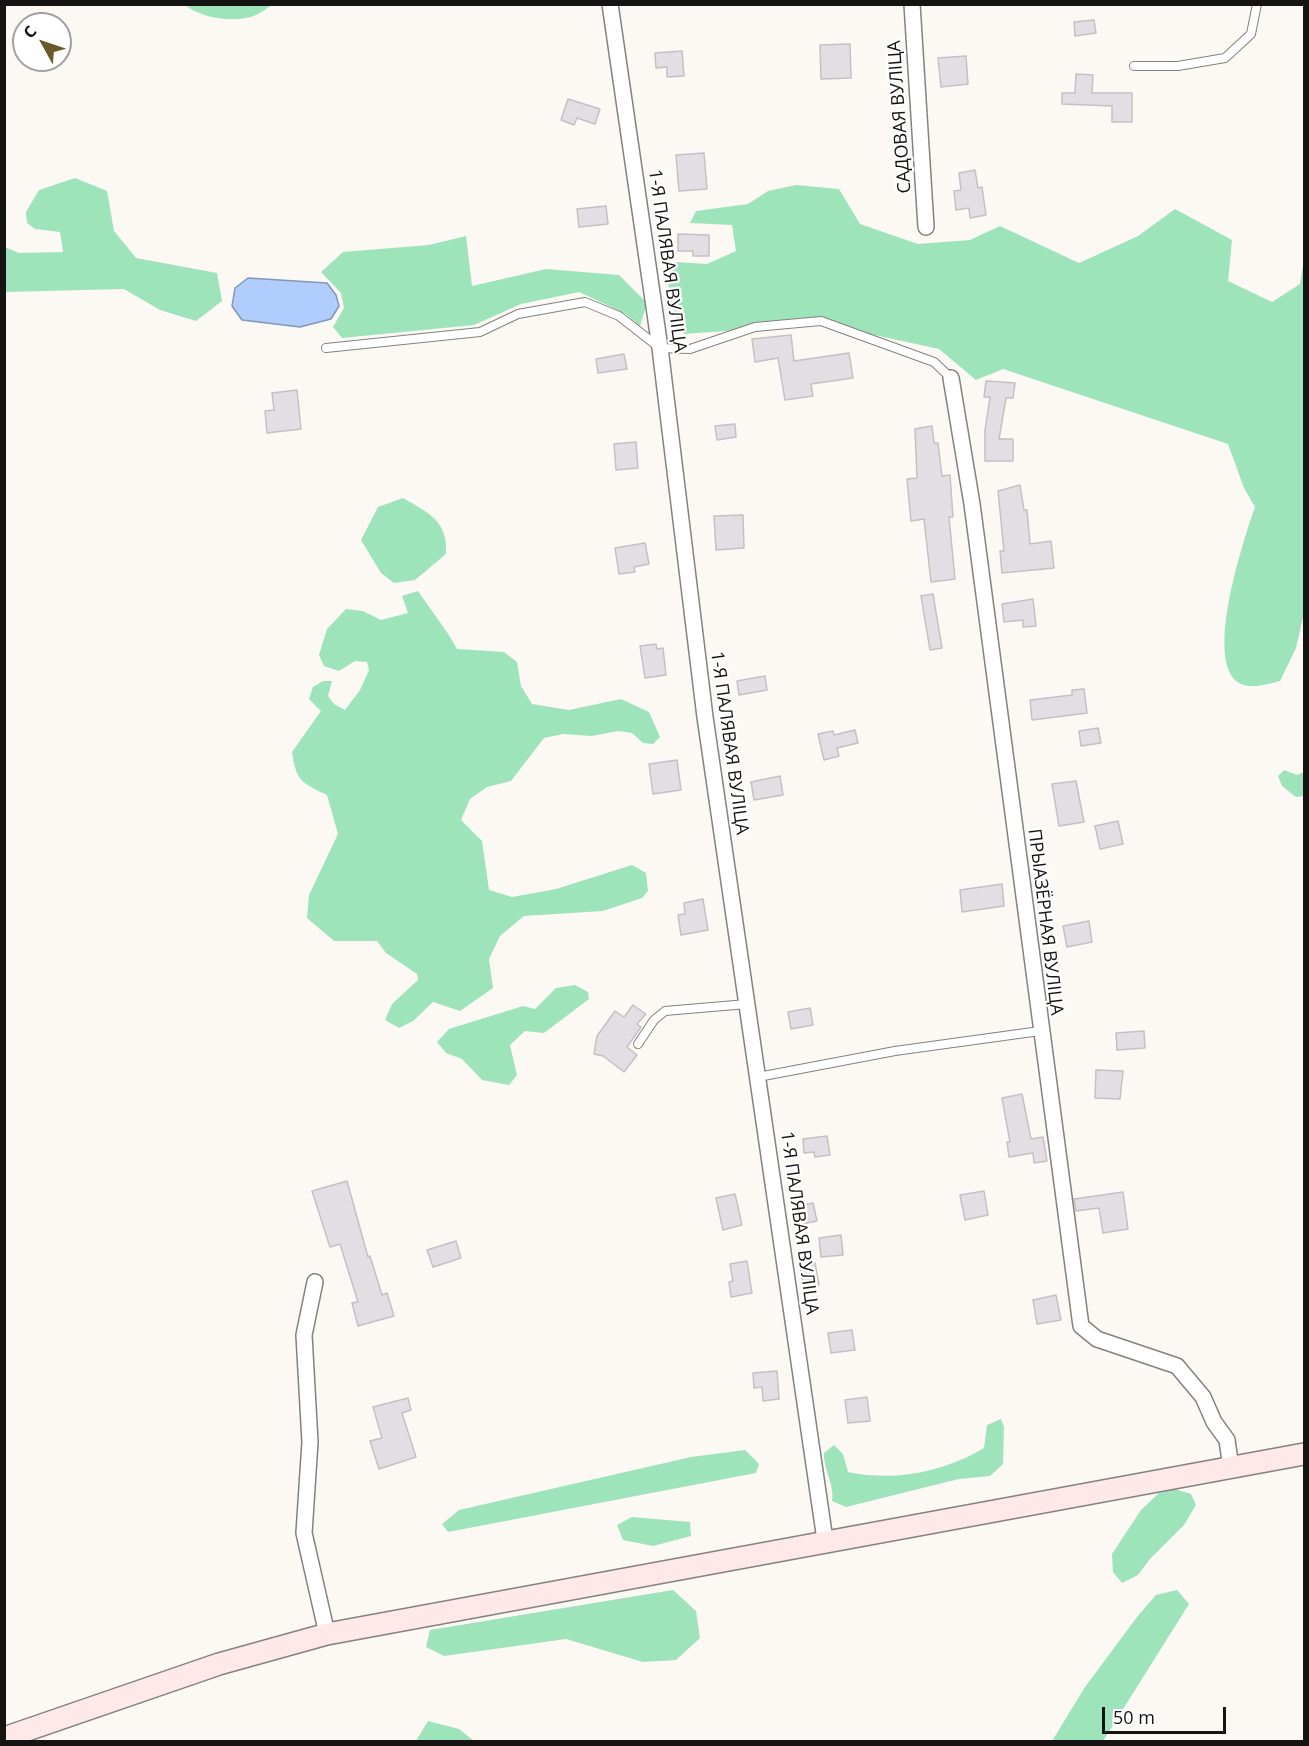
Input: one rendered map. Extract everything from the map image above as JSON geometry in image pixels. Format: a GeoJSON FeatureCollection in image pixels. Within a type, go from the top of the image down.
{"type":"FeatureCollection","features":[{"type":"Feature","properties":{"kind":"main road"},"geometry":{"type":"LineString","coordinates":[[4,1738],[219,1664],[327,1634],[825,1540],[1305,1454]]}},
{"type":"Feature","properties":{"kind":"street","name":"1-Я ПАЛЯВАЯ ВУЛІЦА"},"geometry":{"type":"LineString","coordinates":[[610,4],[660,348],[705,717],[825,1540]]}},
{"type":"Feature","properties":{"kind":"street","name":"САДОВАЯ ВУЛІЦА"},"geometry":{"type":"LineString","coordinates":[[912,4],[927,227]]}},
{"type":"Feature","properties":{"kind":"street","name":"ПРЫАЗЁРНАЯ ВУЛІЦА"},"geometry":{"type":"LineString","coordinates":[[951,378],[972,504],[1040,1031],[1081,1326],[1097,1339],[1177,1366],[1203,1397],[1214,1422],[1227,1440],[1231,1467]]}},
{"type":"Feature","properties":{"kind":"street"},"geometry":{"type":"LineString","coordinates":[[315,1282],[304,1335],[310,1442],[304,1533],[327,1634]]}},
{"type":"Feature","properties":{"kind":"lane"},"geometry":{"type":"LineString","coordinates":[[1134,66],[1178,66],[1225,58],[1251,34],[1257,4]]}},
{"type":"Feature","properties":{"kind":"lane"},"geometry":{"type":"LineString","coordinates":[[326,348],[480,332],[518,314],[585,302],[619,316],[660,348],[690,350],[755,327],[820,321],[934,362],[951,378]]}},
{"type":"Feature","properties":{"kind":"lane"},"geometry":{"type":"LineString","coordinates":[[639,1044],[654,1020],[664,1011],[747,1004]]}},
{"type":"Feature","properties":{"kind":"lane"},"geometry":{"type":"LineString","coordinates":[[758,1077],[895,1052],[1040,1031]]}},
{"type":"Feature","properties":{"kind":"green space"},"geometry":{"type":"Polygon","coordinates":[[[185,5],[272,5],[248,18],[229,19],[209,16],[185,5]]]}},
{"type":"Feature","properties":{"kind":"green space"},"geometry":{"type":"Polygon","coordinates":[[[75,178],[107,191],[114,231],[136,258],[217,273],[222,301],[196,321],[160,310],[124,289],[5,292],[5,247],[19,253],[63,252],[60,232],[35,229],[27,223],[26,212],[39,190],[75,178]]]}},
{"type":"Feature","properties":{"kind":"green space"},"geometry":{"type":"Polygon","coordinates":[[[796,185],[839,189],[860,224],[918,244],[970,240],[1000,226],[1079,263],[1138,236],[1175,209],[1232,240],[1228,281],[1272,302],[1300,284],[1304,259],[1304,613],[1296,648],[1280,681],[1260,686],[1244,685],[1239,683],[1229,670],[1225,651],[1225,626],[1229,599],[1255,507],[1244,488],[1228,444],[1003,369],[976,380],[939,349],[824,324],[684,334],[671,303],[667,273],[675,262],[707,264],[736,251],[732,225],[690,223],[696,211],[748,204],[768,191],[796,185]]]}},
{"type":"Feature","properties":{"kind":"green space"},"geometry":{"type":"Polygon","coordinates":[[[466,236],[472,286],[546,269],[619,275],[647,303],[640,326],[626,314],[579,292],[521,304],[474,325],[342,338],[333,327],[344,308],[341,293],[321,272],[343,252],[429,245],[466,236]]]}},
{"type":"Feature","properties":{"kind":"green space"},"geometry":{"type":"Polygon","coordinates":[[[403,498],[435,519],[444,533],[446,554],[415,580],[394,583],[381,573],[361,540],[378,507],[403,498]]]}},
{"type":"Feature","properties":{"kind":"green space"},"geometry":{"type":"Polygon","coordinates":[[[418,591],[457,649],[504,652],[517,662],[521,686],[532,704],[569,710],[621,699],[649,712],[660,737],[653,744],[643,743],[632,733],[618,731],[592,736],[563,734],[544,738],[511,781],[487,787],[470,799],[461,820],[482,841],[489,890],[512,897],[556,889],[632,865],[646,873],[648,891],[642,898],[603,911],[524,916],[500,936],[489,959],[493,988],[460,1011],[433,1002],[413,1021],[399,1028],[385,1020],[392,1004],[418,980],[417,974],[386,953],[377,941],[334,941],[307,918],[309,895],[338,834],[327,795],[302,780],[298,775],[292,752],[321,711],[309,699],[313,687],[323,681],[332,681],[328,696],[334,704],[345,710],[360,690],[369,670],[367,662],[355,661],[339,671],[324,666],[319,655],[327,629],[346,609],[363,611],[381,620],[408,613],[402,596],[418,591]]]}},
{"type":"Feature","properties":{"kind":"green space"},"geometry":{"type":"Polygon","coordinates":[[[1284,770],[1297,775],[1304,772],[1304,796],[1296,797],[1282,786],[1278,776],[1284,770]]]}},
{"type":"Feature","properties":{"kind":"green space"},"geometry":{"type":"Polygon","coordinates":[[[575,985],[588,992],[589,999],[544,1033],[525,1031],[510,1045],[517,1075],[509,1085],[482,1080],[462,1059],[446,1053],[437,1042],[449,1029],[523,1006],[535,1009],[556,988],[575,985]]]}},
{"type":"Feature","properties":{"kind":"green space"},"geometry":{"type":"Polygon","coordinates":[[[1001,1419],[1004,1427],[1003,1464],[990,1476],[959,1479],[846,1507],[832,1501],[832,1489],[824,1453],[834,1445],[843,1454],[848,1472],[883,1476],[918,1473],[952,1463],[984,1448],[987,1425],[1001,1419]]]}},
{"type":"Feature","properties":{"kind":"green space"},"geometry":{"type":"Polygon","coordinates":[[[745,1450],[759,1464],[756,1473],[448,1532],[442,1524],[459,1510],[691,1457],[745,1450]]]}},
{"type":"Feature","properties":{"kind":"green space"},"geometry":{"type":"Polygon","coordinates":[[[1175,1489],[1191,1494],[1196,1505],[1184,1525],[1150,1559],[1138,1575],[1122,1583],[1113,1572],[1112,1554],[1141,1510],[1159,1493],[1175,1489]]]}},
{"type":"Feature","properties":{"kind":"green space"},"geometry":{"type":"Polygon","coordinates":[[[632,1517],[690,1522],[691,1536],[653,1546],[623,1540],[617,1525],[632,1517]]]}},
{"type":"Feature","properties":{"kind":"green space"},"geometry":{"type":"Polygon","coordinates":[[[673,1590],[696,1611],[700,1638],[676,1660],[643,1662],[566,1639],[444,1656],[426,1647],[430,1630],[673,1590]]]}},
{"type":"Feature","properties":{"kind":"green space"},"geometry":{"type":"Polygon","coordinates":[[[1177,1590],[1189,1604],[1103,1741],[1052,1741],[1085,1687],[1137,1617],[1156,1595],[1177,1590]]]}},
{"type":"Feature","properties":{"kind":"green space"},"geometry":{"type":"Polygon","coordinates":[[[428,1721],[459,1729],[474,1741],[416,1741],[428,1721]]]}},
{"type":"Feature","properties":{"kind":"water"},"geometry":{"type":"Polygon","coordinates":[[[248,278],[327,283],[336,295],[339,306],[331,319],[300,327],[242,320],[232,306],[235,288],[248,278]]]}},
{"type":"Feature","properties":{"kind":"building"},"geometry":{"type":"Polygon","coordinates":[[[1094,20],[1096,33],[1075,36],[1074,22],[1094,20]]]}},
{"type":"Feature","properties":{"kind":"building"},"geometry":{"type":"Polygon","coordinates":[[[850,44],[851,78],[821,79],[820,45],[850,44]]]}},
{"type":"Feature","properties":{"kind":"building"},"geometry":{"type":"Polygon","coordinates":[[[682,51],[684,76],[667,77],[667,67],[656,68],[655,53],[682,51]]]}},
{"type":"Feature","properties":{"kind":"building"},"geometry":{"type":"Polygon","coordinates":[[[966,56],[968,84],[941,87],[938,58],[966,56]]]}},
{"type":"Feature","properties":{"kind":"building"},"geometry":{"type":"Polygon","coordinates":[[[1076,74],[1093,75],[1092,93],[1132,93],[1132,122],[1112,122],[1112,106],[1062,104],[1062,93],[1075,93],[1076,74]]]}},
{"type":"Feature","properties":{"kind":"building"},"geometry":{"type":"Polygon","coordinates":[[[568,99],[600,109],[595,124],[577,118],[574,125],[561,120],[568,99]]]}},
{"type":"Feature","properties":{"kind":"building"},"geometry":{"type":"Polygon","coordinates":[[[704,153],[707,189],[679,191],[676,155],[704,153]]]}},
{"type":"Feature","properties":{"kind":"building"},"geometry":{"type":"Polygon","coordinates":[[[975,170],[978,188],[982,187],[986,215],[970,218],[969,208],[956,210],[954,191],[961,190],[959,173],[975,170]]]}},
{"type":"Feature","properties":{"kind":"building"},"geometry":{"type":"Polygon","coordinates":[[[606,206],[608,224],[579,227],[577,209],[606,206]]]}},
{"type":"Feature","properties":{"kind":"building"},"geometry":{"type":"Polygon","coordinates":[[[678,234],[709,235],[709,256],[693,256],[693,251],[678,251],[678,234]]]}},
{"type":"Feature","properties":{"kind":"building"},"geometry":{"type":"Polygon","coordinates":[[[791,335],[794,361],[849,353],[853,378],[811,384],[813,396],[785,400],[778,358],[755,362],[752,339],[791,335]]]}},
{"type":"Feature","properties":{"kind":"building"},"geometry":{"type":"Polygon","coordinates":[[[624,354],[627,369],[598,373],[596,359],[624,354]]]}},
{"type":"Feature","properties":{"kind":"building"},"geometry":{"type":"Polygon","coordinates":[[[986,381],[1015,383],[1013,398],[1006,398],[999,439],[1013,439],[1013,461],[985,461],[985,430],[990,397],[984,397],[986,381]]]}},
{"type":"Feature","properties":{"kind":"building"},"geometry":{"type":"Polygon","coordinates":[[[297,390],[301,429],[267,433],[265,411],[274,410],[272,393],[297,390]]]}},
{"type":"Feature","properties":{"kind":"building"},"geometry":{"type":"Polygon","coordinates":[[[735,424],[736,437],[717,440],[715,426],[735,424]]]}},
{"type":"Feature","properties":{"kind":"building"},"geometry":{"type":"Polygon","coordinates":[[[932,426],[934,443],[938,443],[942,476],[950,475],[953,517],[949,517],[955,579],[931,582],[924,519],[911,521],[907,479],[917,478],[915,429],[932,426]]]}},
{"type":"Feature","properties":{"kind":"building"},"geometry":{"type":"Polygon","coordinates":[[[636,442],[638,468],[616,470],[614,444],[636,442]]]}},
{"type":"Feature","properties":{"kind":"building"},"geometry":{"type":"Polygon","coordinates":[[[1020,485],[1024,510],[1027,510],[1030,544],[1051,541],[1054,568],[1002,573],[1000,551],[1004,551],[998,491],[1020,485]]]}},
{"type":"Feature","properties":{"kind":"building"},"geometry":{"type":"Polygon","coordinates":[[[743,515],[744,548],[716,550],[714,516],[743,515]]]}},
{"type":"Feature","properties":{"kind":"building"},"geometry":{"type":"Polygon","coordinates":[[[645,543],[649,564],[634,567],[635,572],[619,574],[615,548],[645,543]]]}},
{"type":"Feature","properties":{"kind":"building"},"geometry":{"type":"Polygon","coordinates":[[[933,594],[942,648],[930,650],[921,596],[933,594]]]}},
{"type":"Feature","properties":{"kind":"building"},"geometry":{"type":"Polygon","coordinates":[[[1033,599],[1036,626],[1023,627],[1023,620],[1004,622],[1002,604],[1033,599]]]}},
{"type":"Feature","properties":{"kind":"building"},"geometry":{"type":"Polygon","coordinates":[[[656,644],[657,649],[663,648],[666,675],[645,678],[640,646],[656,644]]]}},
{"type":"Feature","properties":{"kind":"building"},"geometry":{"type":"Polygon","coordinates":[[[765,676],[767,690],[739,695],[737,681],[765,676]]]}},
{"type":"Feature","properties":{"kind":"building"},"geometry":{"type":"Polygon","coordinates":[[[1084,689],[1087,713],[1032,720],[1030,700],[1072,695],[1072,690],[1084,689]]]}},
{"type":"Feature","properties":{"kind":"building"},"geometry":{"type":"Polygon","coordinates":[[[1098,728],[1101,743],[1081,746],[1079,731],[1098,728]]]}},
{"type":"Feature","properties":{"kind":"building"},"geometry":{"type":"Polygon","coordinates":[[[855,730],[858,743],[837,748],[839,756],[824,760],[818,734],[833,731],[834,735],[855,730]]]}},
{"type":"Feature","properties":{"kind":"building"},"geometry":{"type":"Polygon","coordinates":[[[677,760],[681,790],[653,794],[649,764],[677,760]]]}},
{"type":"Feature","properties":{"kind":"building"},"geometry":{"type":"Polygon","coordinates":[[[780,776],[783,795],[754,800],[751,782],[780,776]]]}},
{"type":"Feature","properties":{"kind":"building"},"geometry":{"type":"Polygon","coordinates":[[[1076,781],[1084,822],[1059,826],[1052,784],[1076,781]]]}},
{"type":"Feature","properties":{"kind":"building"},"geometry":{"type":"Polygon","coordinates":[[[1118,821],[1123,844],[1100,849],[1095,826],[1118,821]]]}},
{"type":"Feature","properties":{"kind":"building"},"geometry":{"type":"Polygon","coordinates":[[[1002,884],[1004,906],[962,912],[960,890],[1002,884]]]}},
{"type":"Feature","properties":{"kind":"building"},"geometry":{"type":"Polygon","coordinates":[[[703,899],[708,930],[681,935],[678,915],[685,914],[684,903],[703,899]]]}},
{"type":"Feature","properties":{"kind":"building"},"geometry":{"type":"Polygon","coordinates":[[[1089,921],[1092,942],[1067,947],[1063,926],[1089,921]]]}},
{"type":"Feature","properties":{"kind":"building"},"geometry":{"type":"Polygon","coordinates":[[[633,1005],[646,1014],[637,1024],[641,1027],[627,1047],[637,1055],[624,1072],[603,1056],[594,1054],[597,1036],[615,1011],[624,1017],[633,1005]]]}},
{"type":"Feature","properties":{"kind":"building"},"geometry":{"type":"Polygon","coordinates":[[[810,1008],[813,1025],[791,1029],[788,1012],[810,1008]]]}},
{"type":"Feature","properties":{"kind":"building"},"geometry":{"type":"Polygon","coordinates":[[[1144,1031],[1145,1048],[1117,1050],[1116,1033],[1144,1031]]]}},
{"type":"Feature","properties":{"kind":"building"},"geometry":{"type":"Polygon","coordinates":[[[1096,1070],[1123,1071],[1120,1099],[1095,1098],[1096,1070]]]}},
{"type":"Feature","properties":{"kind":"building"},"geometry":{"type":"Polygon","coordinates":[[[1022,1094],[1031,1139],[1043,1137],[1047,1161],[1034,1163],[1033,1153],[1009,1157],[1007,1142],[1010,1142],[1002,1098],[1022,1094]]]}},
{"type":"Feature","properties":{"kind":"building"},"geometry":{"type":"Polygon","coordinates":[[[827,1136],[830,1155],[815,1157],[814,1152],[804,1153],[803,1139],[827,1136]]]}},
{"type":"Feature","properties":{"kind":"building"},"geometry":{"type":"Polygon","coordinates":[[[347,1181],[368,1257],[370,1256],[382,1295],[387,1293],[394,1316],[358,1326],[352,1303],[358,1302],[340,1244],[330,1247],[312,1191],[347,1181]]]}},
{"type":"Feature","properties":{"kind":"building"},"geometry":{"type":"Polygon","coordinates":[[[984,1191],[988,1215],[965,1220],[960,1195],[984,1191]]]}},
{"type":"Feature","properties":{"kind":"building"},"geometry":{"type":"Polygon","coordinates":[[[1123,1192],[1128,1229],[1103,1233],[1099,1208],[1076,1211],[1074,1199],[1123,1192]]]}},
{"type":"Feature","properties":{"kind":"building"},"geometry":{"type":"Polygon","coordinates":[[[735,1194],[742,1225],[723,1230],[716,1198],[735,1194]]]}},
{"type":"Feature","properties":{"kind":"building"},"geometry":{"type":"Polygon","coordinates":[[[813,1203],[817,1221],[802,1224],[798,1206],[813,1203]]]}},
{"type":"Feature","properties":{"kind":"building"},"geometry":{"type":"Polygon","coordinates":[[[841,1235],[843,1255],[821,1257],[819,1238],[841,1235]]]}},
{"type":"Feature","properties":{"kind":"building"},"geometry":{"type":"Polygon","coordinates":[[[456,1241],[461,1258],[433,1267],[427,1250],[456,1241]]]}},
{"type":"Feature","properties":{"kind":"building"},"geometry":{"type":"Polygon","coordinates":[[[747,1261],[752,1293],[731,1297],[729,1282],[733,1281],[730,1264],[747,1261]]]}},
{"type":"Feature","properties":{"kind":"building"},"geometry":{"type":"Polygon","coordinates":[[[815,1263],[819,1285],[803,1287],[800,1265],[815,1263]]]}},
{"type":"Feature","properties":{"kind":"building"},"geometry":{"type":"Polygon","coordinates":[[[1056,1295],[1061,1320],[1037,1324],[1033,1300],[1056,1295]]]}},
{"type":"Feature","properties":{"kind":"building"},"geometry":{"type":"Polygon","coordinates":[[[852,1330],[855,1350],[831,1353],[828,1333],[852,1330]]]}},
{"type":"Feature","properties":{"kind":"building"},"geometry":{"type":"Polygon","coordinates":[[[777,1371],[779,1399],[763,1401],[762,1387],[754,1388],[753,1373],[777,1371]]]}},
{"type":"Feature","properties":{"kind":"building"},"geometry":{"type":"Polygon","coordinates":[[[867,1397],[870,1421],[848,1423],[845,1400],[867,1397]]]}},
{"type":"Feature","properties":{"kind":"building"},"geometry":{"type":"Polygon","coordinates":[[[408,1398],[411,1410],[402,1413],[416,1457],[379,1469],[370,1441],[382,1438],[373,1407],[408,1398]]]}}]}
